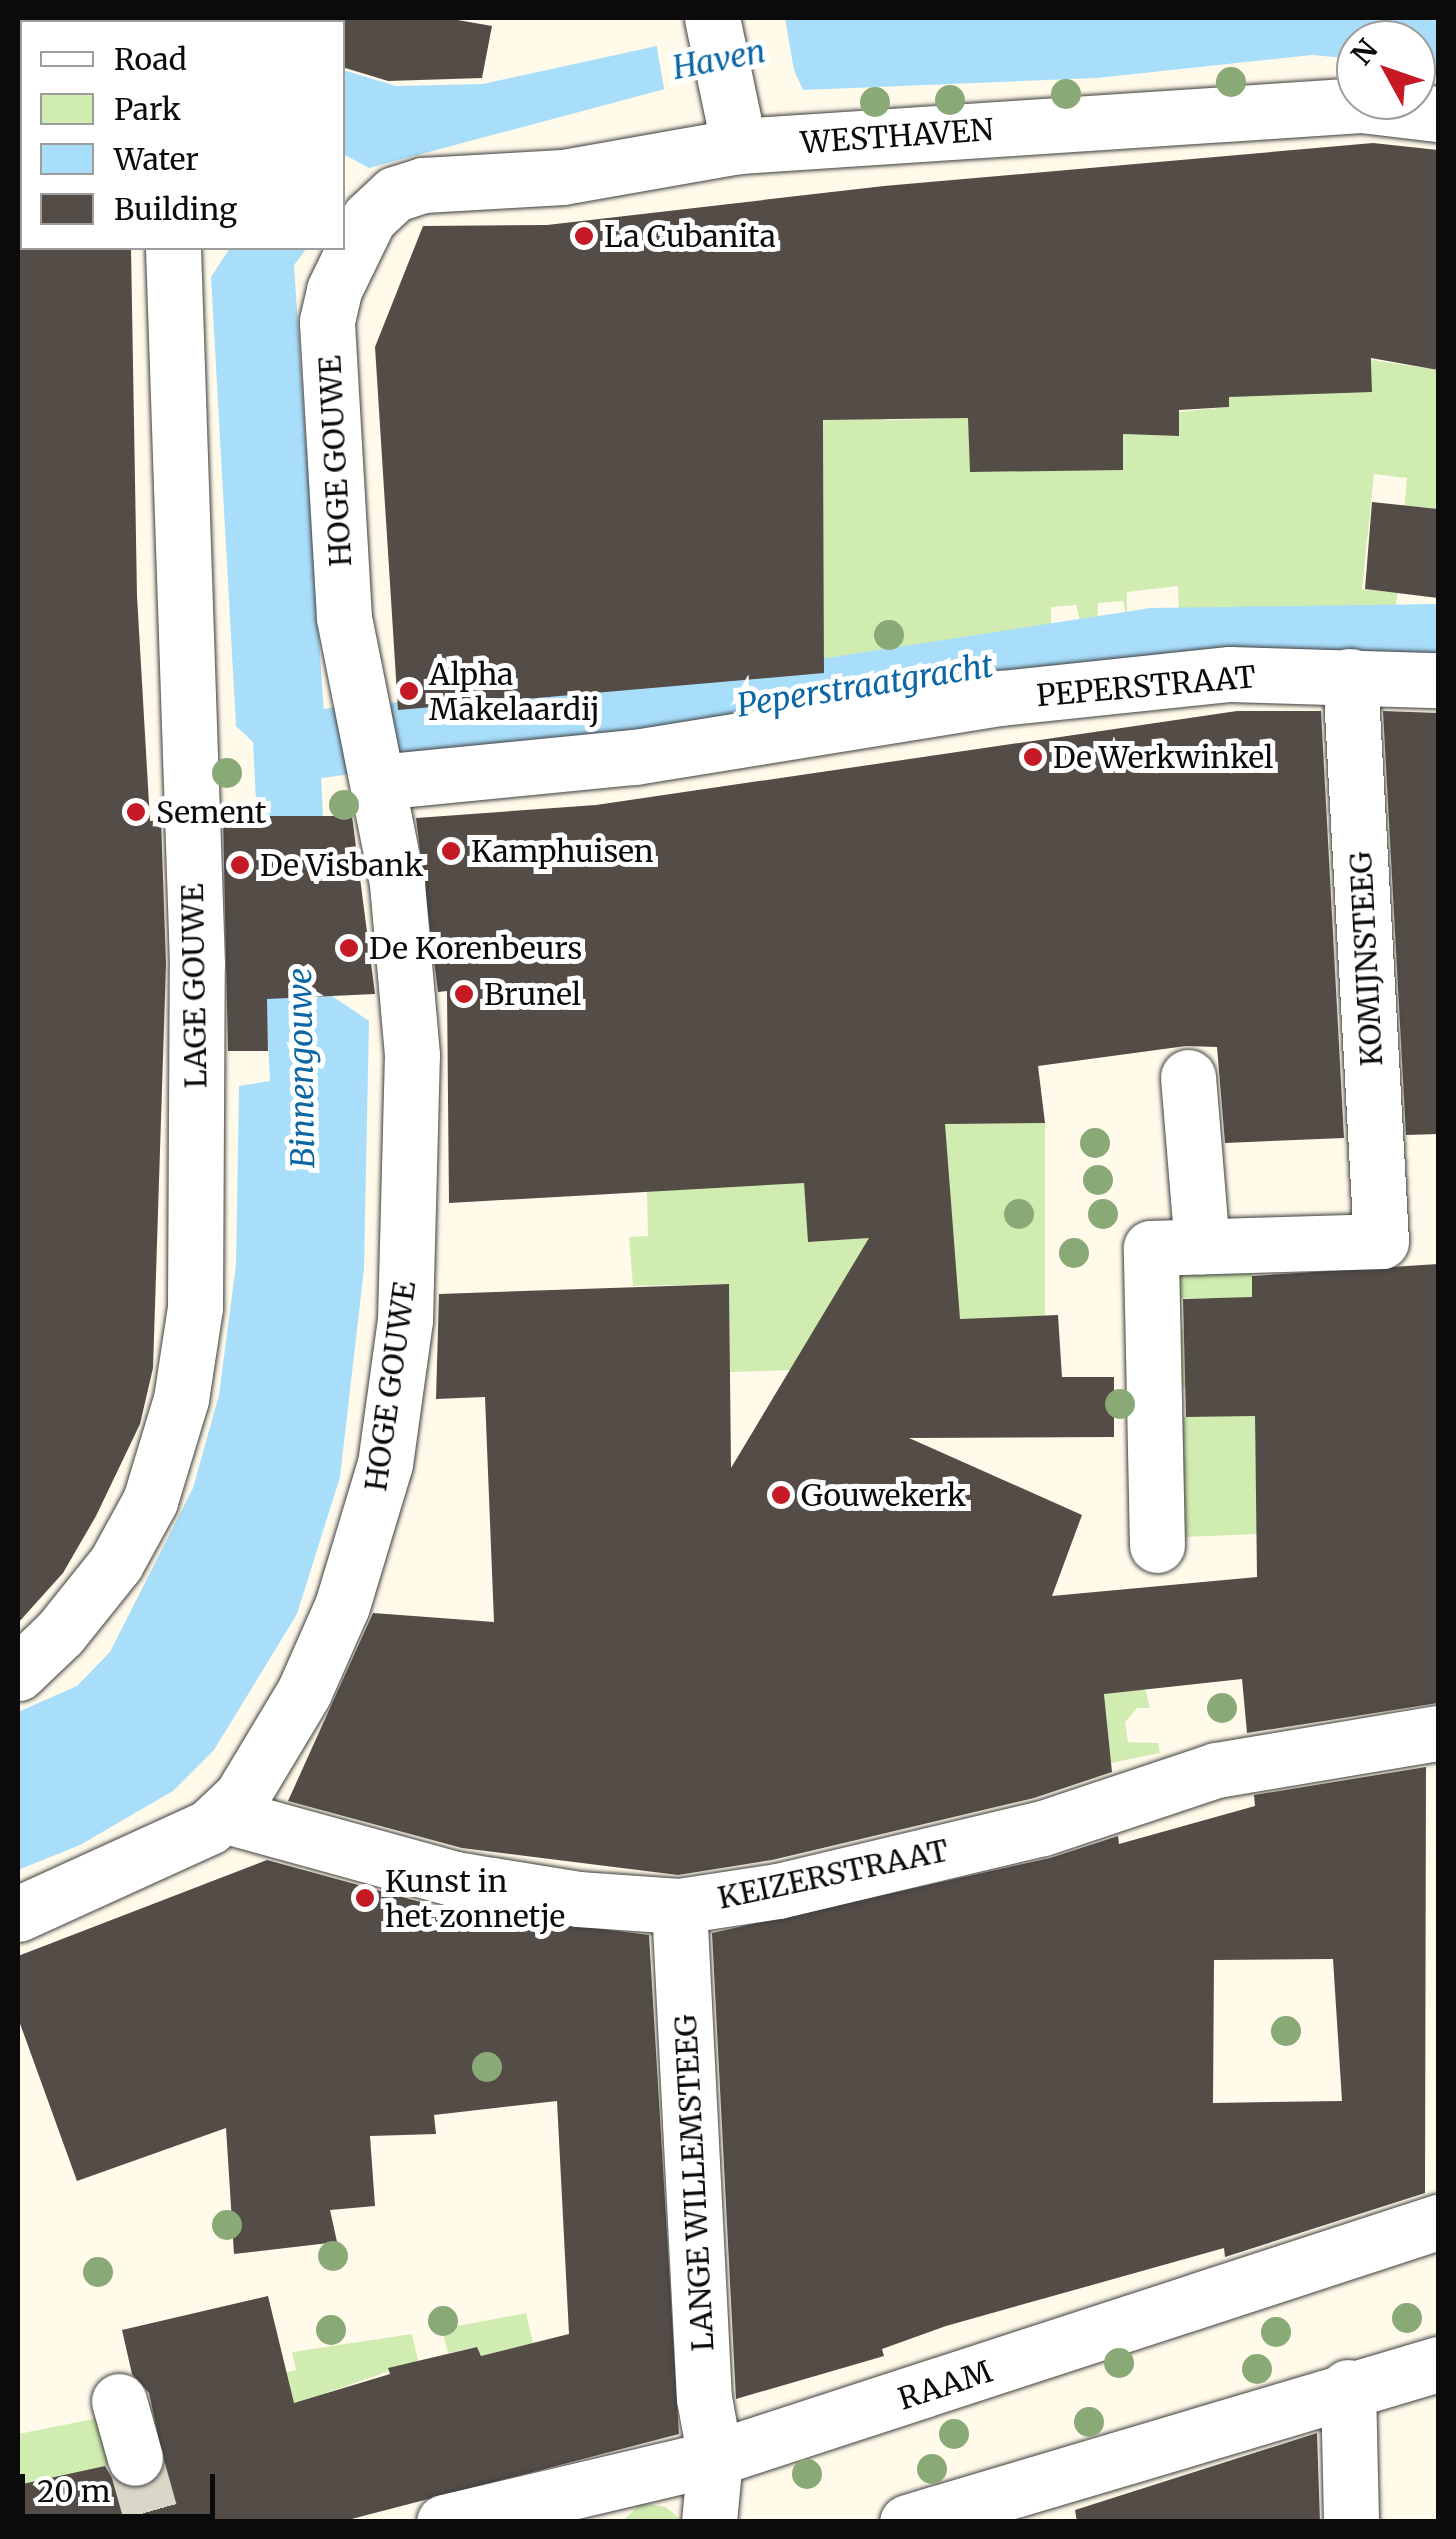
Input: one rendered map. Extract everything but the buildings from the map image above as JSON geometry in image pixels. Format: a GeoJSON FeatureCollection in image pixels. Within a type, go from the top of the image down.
{"type":"FeatureCollection","features":[{"type":"Feature","properties":{"kind":"street"},"geometry":{"type":"LineString","coordinates":[[712,18],[734,120]]}},
{"type":"Feature","properties":{"kind":"street","name":"WESTHAVEN"},"geometry":{"type":"LineString","coordinates":[[356,214],[422,184],[563,176],[734,120],[1361,105],[1438,114]]}},
{"type":"Feature","properties":{"kind":"street","name":"HOGE GOUWE"},"geometry":{"type":"LineString","coordinates":[[18,1914],[131,1864],[223,1814],[260,1770],[304,1692],[347,1591],[385,1464],[405,1320],[412,1055],[399,901],[344,618],[328,322],[356,214]]}},
{"type":"Feature","properties":{"kind":"street","name":"LAGE GOUWE"},"geometry":{"type":"LineString","coordinates":[[18,1672],[60,1632],[116,1563],[150,1501],[180,1398],[195,1307],[197,964],[174,250]]}},
{"type":"Feature","properties":{"kind":"street","name":"PEPERSTRAAT"},"geometry":{"type":"LineString","coordinates":[[370,749],[636,757],[1000,698],[1230,674],[1438,680]]}},
{"type":"Feature","properties":{"kind":"street","name":"KOMIJNSTEEG"},"geometry":{"type":"LineString","coordinates":[[1202,1246],[1381,1241],[1350,676]]}},
{"type":"Feature","properties":{"kind":"street"},"geometry":{"type":"LineString","coordinates":[[1157,1545],[1152,1248],[1202,1246],[1188,1077]]}},
{"type":"Feature","properties":{"kind":"street","name":"KEIZERSTRAAT"},"geometry":{"type":"LineString","coordinates":[[223,1814],[455,1880],[578,1899],[680,1906],[778,1890],[1043,1828],[1216,1770],[1438,1732]]}},
{"type":"Feature","properties":{"kind":"street","name":"LANGE WILLEMSTEEG"},"geometry":{"type":"LineString","coordinates":[[680,1906],[704,2398],[715,2458],[709,2522]]}},
{"type":"Feature","properties":{"kind":"street","name":"RAAM"},"geometry":{"type":"LineString","coordinates":[[444,2522],[715,2458],[1438,2222]]}},
{"type":"Feature","properties":{"kind":"street"},"geometry":{"type":"LineString","coordinates":[[907,2522],[1348,2387],[1438,2364]]}},
{"type":"Feature","properties":{"kind":"street"},"geometry":{"type":"LineString","coordinates":[[1348,2387],[1351,2522]]}},
{"type":"Feature","properties":{"kind":"street"},"geometry":{"type":"LineString","coordinates":[[119,2401],[136,2458]]}},
{"type":"Feature","properties":{"kind":"green space"},"geometry":{"type":"Polygon","coordinates":[[[1228,350],[1372,392],[1372,360],[1438,370],[1438,509],[1409,506],[1404,512],[1407,478],[1374,474],[1362,589],[1398,593],[1395,608],[1179,616],[1178,586],[1127,592],[1127,622],[1123,601],[1098,603],[1097,626],[1082,628],[1076,605],[1051,607],[1051,633],[824,673],[823,391],[886,420],[941,419],[942,406],[1123,470],[1123,434],[1178,436],[1179,412],[1229,407],[1228,350]]]}},
{"type":"Feature","properties":{"kind":"green space"},"geometry":{"type":"Polygon","coordinates":[[[763,1042],[1045,1123],[1045,1316],[792,1370],[730,1372],[729,1284],[633,1286],[629,1237],[648,1236],[647,1190],[804,1182],[809,1242],[953,1232],[763,1042]]]}},
{"type":"Feature","properties":{"kind":"green space"},"geometry":{"type":"Polygon","coordinates":[[[1252,1268],[1257,1534],[1184,1537],[1182,1417],[1226,1416],[1225,1386],[1181,1387],[1180,1329],[1224,1329],[1223,1298],[1180,1298],[1179,1269],[1252,1268]]]}},
{"type":"Feature","properties":{"kind":"green space"},"geometry":{"type":"Polygon","coordinates":[[[1137,1685],[1146,1691],[1150,1708],[1137,1708],[1125,1722],[1128,1742],[1158,1743],[1160,1753],[1111,1763],[1104,1691],[1137,1685]]]}},
{"type":"Feature","properties":{"kind":"green space"},"geometry":{"type":"Polygon","coordinates":[[[526,2313],[533,2343],[481,2356],[477,2347],[448,2353],[442,2329],[526,2313]]]}},
{"type":"Feature","properties":{"kind":"green space"},"geometry":{"type":"Polygon","coordinates":[[[412,2334],[418,2361],[326,2393],[328,2413],[149,2455],[139,2406],[296,2370],[292,2352],[412,2334]]]}},
{"type":"Feature","properties":{"kind":"green space"},"geometry":{"type":"Polygon","coordinates":[[[109,2416],[123,2462],[18,2486],[18,2434],[109,2416]]]}},
{"type":"Feature","properties":{"kind":"green space"},"geometry":{"type":"Polygon","coordinates":[[[641,2503],[666,2507],[683,2522],[622,2522],[641,2503]]]}},
{"type":"Feature","properties":{"kind":"water","name":"Haven"},"geometry":{"type":"Polygon","coordinates":[[[785,18],[1438,18],[1438,68],[1436,20],[1336,20],[1336,57],[1312,55],[1097,78],[803,90],[793,68],[665,89],[369,168],[345,199],[345,71],[396,86],[483,84],[785,18]]]}},
{"type":"Feature","properties":{"kind":"water","name":"Binnengouwe"},"geometry":{"type":"Polygon","coordinates":[[[229,250],[305,250],[294,265],[328,774],[321,776],[332,996],[369,1021],[364,1269],[340,1477],[297,1614],[214,1750],[173,1791],[80,1845],[18,1870],[18,1712],[77,1686],[110,1652],[193,1488],[219,1395],[236,1265],[239,1086],[270,1081],[253,742],[236,726],[211,277],[229,250]]]}},
{"type":"Feature","properties":{"kind":"pier"},"geometry":{"type":"Polygon","coordinates":[[[785,18],[796,82],[790,74],[665,94],[656,42],[785,18]]]}},
{"type":"Feature","properties":{"kind":"pier"},"geometry":{"type":"Polygon","coordinates":[[[345,155],[369,168],[345,199],[345,155]]]}},
{"type":"Feature","properties":{"kind":"waterway","name":"Peperstraatgracht"},"geometry":{"type":"LineString","coordinates":[[292,748],[361,738],[616,725],[1153,642],[1438,638]]}},
{"type":"Feature","properties":{"kind":"tunnel"},"geometry":{"type":"LineString","coordinates":[[135,2458],[153,2522]]}},
{"type":"Feature","properties":{"kind":"place","name":"La Cubanita"},"geometry":{"type":"Point","coordinates":[584,236]}},
{"type":"Feature","properties":{"kind":"place","name":"Alpha Makelaardij"},"geometry":{"type":"Point","coordinates":[409,691]}},
{"type":"Feature","properties":{"kind":"place","name":"De Werkwinkel"},"geometry":{"type":"Point","coordinates":[1033,757]}},
{"type":"Feature","properties":{"kind":"place","name":"Sement"},"geometry":{"type":"Point","coordinates":[136,812]}},
{"type":"Feature","properties":{"kind":"place","name":"Kamphuisen"},"geometry":{"type":"Point","coordinates":[451,851]}},
{"type":"Feature","properties":{"kind":"place","name":"De Visbank"},"geometry":{"type":"Point","coordinates":[240,865]}},
{"type":"Feature","properties":{"kind":"place","name":"De Korenbeurs"},"geometry":{"type":"Point","coordinates":[349,948]}},
{"type":"Feature","properties":{"kind":"place","name":"Brunel"},"geometry":{"type":"Point","coordinates":[464,994]}},
{"type":"Feature","properties":{"kind":"place","name":"Gouwekerk"},"geometry":{"type":"Point","coordinates":[781,1495]}},
{"type":"Feature","properties":{"kind":"place","name":"Kunst in het zonnetje"},"geometry":{"type":"Point","coordinates":[365,1898]}}]}
